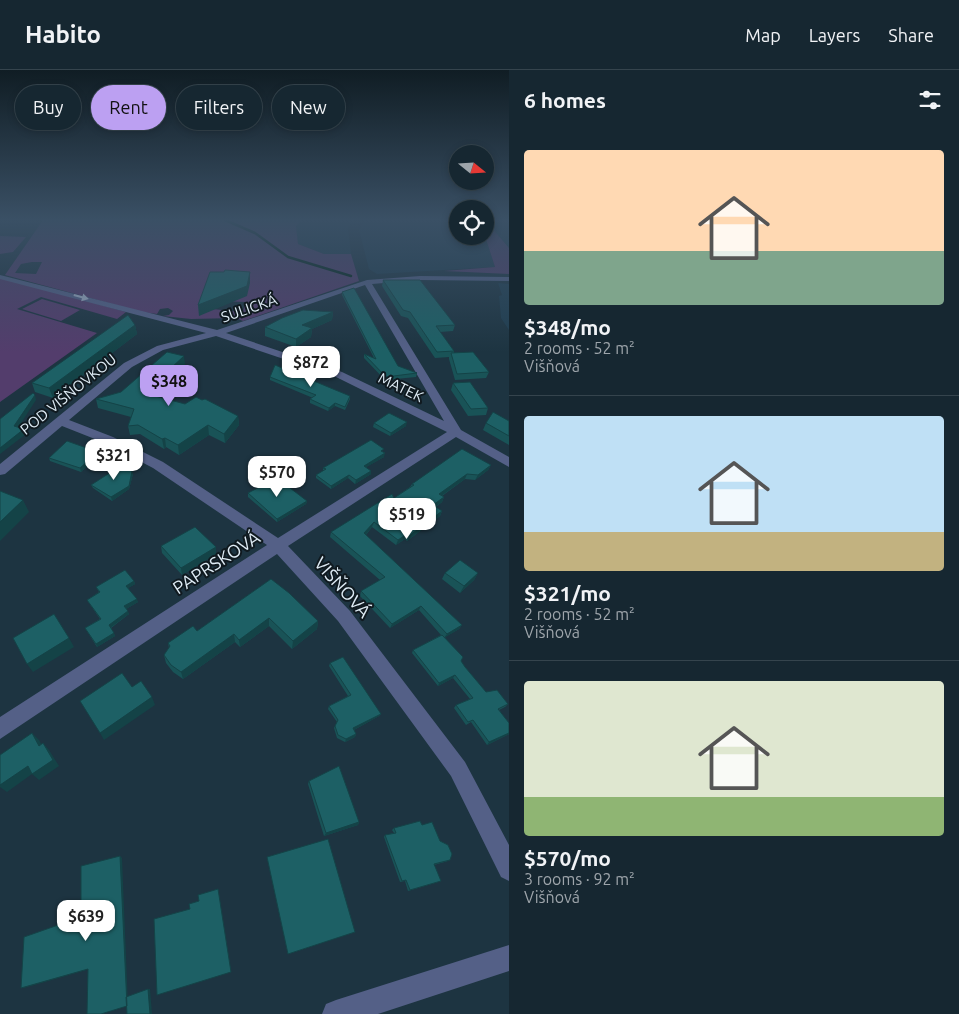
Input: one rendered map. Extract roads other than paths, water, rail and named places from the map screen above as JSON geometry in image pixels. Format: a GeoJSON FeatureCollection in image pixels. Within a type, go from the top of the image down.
{"type":"FeatureCollection","features":[{"type":"Feature","properties":{"kind":"street","name":"SULICKÁ"},"geometry":{"type":"LineString","coordinates":[[0,277],[218,333],[367,282],[420,278],[509,279]]}},
{"type":"Feature","properties":{"kind":"street"},"geometry":{"type":"LineString","coordinates":[[367,282],[456,432]]}},
{"type":"Feature","properties":{"kind":"street","name":"POD VIŠŇOVKOU"},"geometry":{"type":"LineString","coordinates":[[0,471],[136,359],[177,342],[218,333]]}},
{"type":"Feature","properties":{"kind":"street","name":"MATEK"},"geometry":{"type":"LineString","coordinates":[[218,333],[338,374],[456,432],[509,463]]}},
{"type":"Feature","properties":{"kind":"street","name":"VIŠŇOVÁ"},"geometry":{"type":"LineString","coordinates":[[61,421],[109,440],[158,465],[278,546],[344,616],[458,769],[509,869]]}},
{"type":"Feature","properties":{"kind":"street","name":"PAPRSKOVÁ"},"geometry":{"type":"LineString","coordinates":[[0,729],[278,546],[456,432]]}},
{"type":"Feature","properties":{"kind":"street"},"geometry":{"type":"LineString","coordinates":[[336,1014],[509,958]]}},
{"type":"Feature","properties":{"kind":"waterway"},"geometry":{"type":"LineString","coordinates":[[311,264],[351,276]]}}]}
